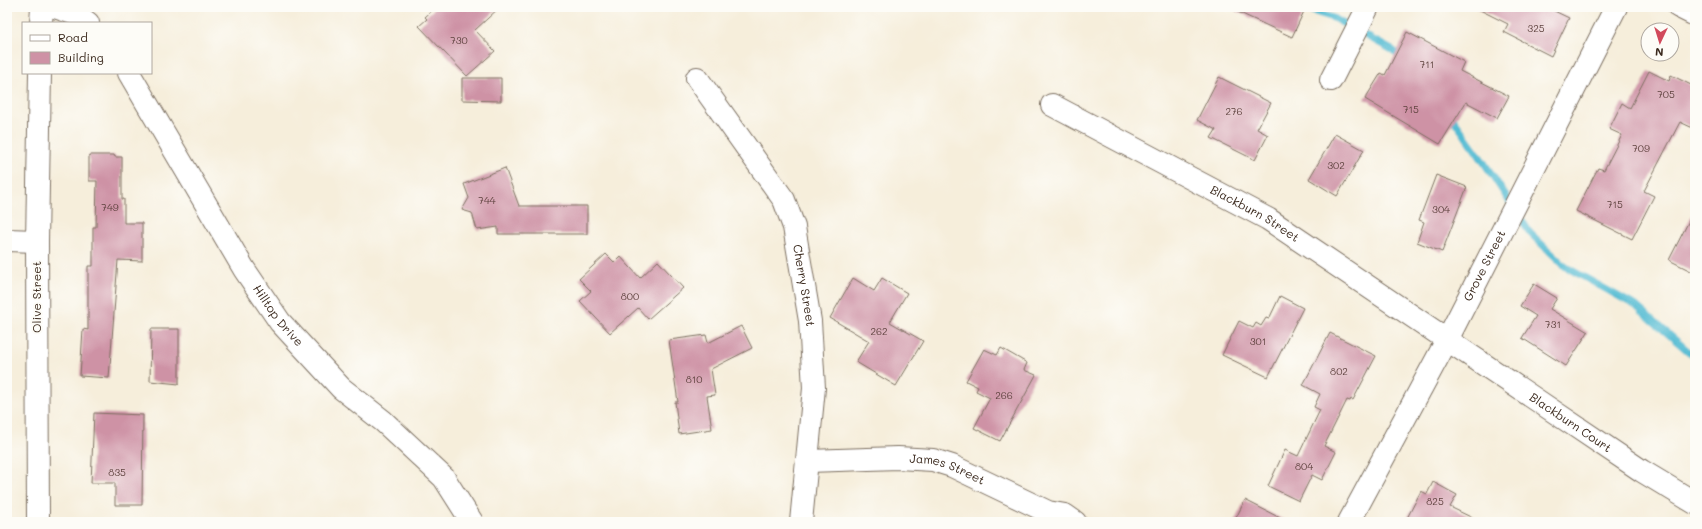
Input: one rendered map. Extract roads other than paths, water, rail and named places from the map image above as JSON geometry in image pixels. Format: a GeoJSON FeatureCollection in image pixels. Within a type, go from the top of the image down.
{"type":"FeatureCollection","features":[{"type":"Feature","properties":{"kind":"street"},"geometry":{"type":"LineString","coordinates":[[41,22],[42,7]]}},
{"type":"Feature","properties":{"kind":"street"},"geometry":{"type":"LineString","coordinates":[[55,7],[76,14],[87,22]]}},
{"type":"Feature","properties":{"kind":"street","name":"Grove Street"},"geometry":{"type":"LineString","coordinates":[[1349,522],[1447,340],[1616,7]]}},
{"type":"Feature","properties":{"kind":"street"},"geometry":{"type":"LineString","coordinates":[[1679,7],[1695,15]]}},
{"type":"Feature","properties":{"kind":"street"},"geometry":{"type":"LineString","coordinates":[[1331,80],[1365,12]]}},
{"type":"Feature","properties":{"kind":"street","name":"Olive Street"},"geometry":{"type":"LineString","coordinates":[[38,522],[37,241],[40,74]]}},
{"type":"Feature","properties":{"kind":"street","name":"Hilltop Drive"},"geometry":{"type":"LineString","coordinates":[[130,74],[244,269],[280,322],[341,388],[383,421],[444,478],[472,522]]}},
{"type":"Feature","properties":{"kind":"street","name":"Cherry Street"},"geometry":{"type":"LineString","coordinates":[[697,78],[784,200],[794,227],[810,321],[814,388],[801,522]]}},
{"type":"Feature","properties":{"kind":"street","name":"Blackburn Street"},"geometry":{"type":"LineString","coordinates":[[1052,105],[1268,219],[1447,340]]}},
{"type":"Feature","properties":{"kind":"street"},"geometry":{"type":"LineString","coordinates":[[7,240],[37,241]]}},
{"type":"Feature","properties":{"kind":"street","name":"Blackburn Court"},"geometry":{"type":"LineString","coordinates":[[1447,340],[1642,471],[1695,503]]}},
{"type":"Feature","properties":{"kind":"street","name":"James Street"},"geometry":{"type":"LineString","coordinates":[[808,461],[898,458],[933,460],[952,466],[1048,512],[1065,516],[1075,522]]}},
{"type":"Feature","properties":{"kind":"waterway"},"geometry":{"type":"LineString","coordinates":[[1300,7],[1333,18],[1394,51],[1401,59]]}},
{"type":"Feature","properties":{"kind":"waterway"},"geometry":{"type":"LineString","coordinates":[[1449,113],[1483,161],[1530,233],[1566,267],[1636,306],[1695,357]]}}]}
